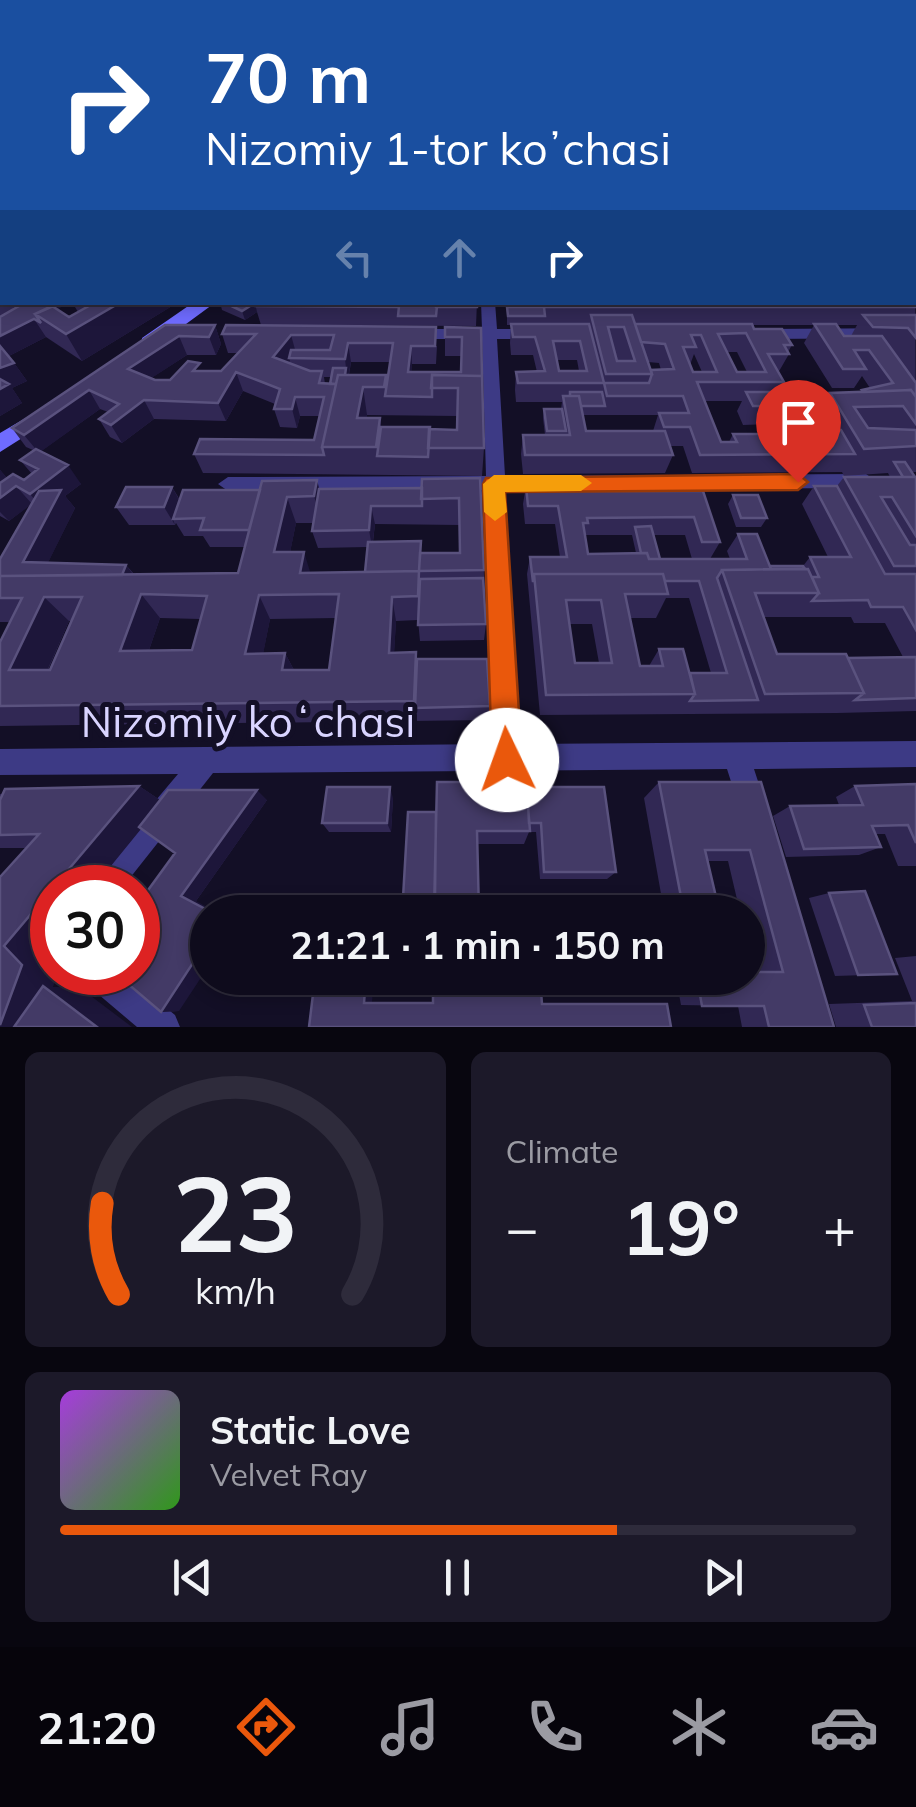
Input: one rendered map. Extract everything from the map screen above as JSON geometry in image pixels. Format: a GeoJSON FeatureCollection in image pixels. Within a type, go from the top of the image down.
{"type":"FeatureCollection","features":[{"type":"Feature","properties":{"kind":"main road"},"geometry":{"type":"LineString","coordinates":[[129,356],[203,305]]}},
{"type":"Feature","properties":{"kind":"main road"},"geometry":{"type":"LineString","coordinates":[[0,444],[64,400]]}},
{"type":"Feature","properties":{"kind":"street"},"geometry":{"type":"LineString","coordinates":[[488,305],[507,760]]}},
{"type":"Feature","properties":{"kind":"street"},"geometry":{"type":"LineString","coordinates":[[742,334],[916,333]]}},
{"type":"Feature","properties":{"kind":"street"},"geometry":{"type":"LineString","coordinates":[[161,334],[200,334]]}},
{"type":"Feature","properties":{"kind":"street"},"geometry":{"type":"LineString","coordinates":[[393,334],[548,334]]}},
{"type":"Feature","properties":{"kind":"street"},"geometry":{"type":"LineString","coordinates":[[228,484],[874,481]]}},
{"type":"Feature","properties":{"kind":"street","name":"Nizomiy koʻchasi"},"geometry":{"type":"LineString","coordinates":[[0,762],[916,754]]}},
{"type":"Feature","properties":{"kind":"street"},"geometry":{"type":"LineString","coordinates":[[737,758],[760,830]]}},
{"type":"Feature","properties":{"kind":"street"},"geometry":{"type":"LineString","coordinates":[[121,865],[206,761]]}},
{"type":"Feature","properties":{"kind":"street"},"geometry":{"type":"LineString","coordinates":[[124,995],[163,1027]]}},
{"type":"Feature","properties":{"kind":"building"},"geometry":{"type":"Polygon","coordinates":[[[21,305],[56,305],[35,314],[41,323],[34,319],[0,336],[0,317],[21,305]]]}},
{"type":"Feature","properties":{"kind":"building"},"geometry":{"type":"Polygon","coordinates":[[[91,305],[116,305],[66,334],[35,314],[52,306],[69,317],[91,305]]]}},
{"type":"Feature","properties":{"kind":"building"},"geometry":{"type":"Polygon","coordinates":[[[229,305],[252,305],[242,311],[229,305]]]}},
{"type":"Feature","properties":{"kind":"building"},"geometry":{"type":"Polygon","coordinates":[[[397,305],[397,307],[256,306],[397,305]]]}},
{"type":"Feature","properties":{"kind":"building"},"geometry":{"type":"Polygon","coordinates":[[[436,305],[477,305],[477,307],[436,305]]]}},
{"type":"Feature","properties":{"kind":"building"},"geometry":{"type":"Polygon","coordinates":[[[916,305],[916,307],[546,307],[916,305]]]}},
{"type":"Feature","properties":{"kind":"building"},"geometry":{"type":"Polygon","coordinates":[[[399,306],[437,306],[436,316],[398,316],[399,306]]]}},
{"type":"Feature","properties":{"kind":"building"},"geometry":{"type":"Polygon","coordinates":[[[507,307],[544,307],[545,316],[508,316],[507,307]]]}},
{"type":"Feature","properties":{"kind":"building"},"geometry":{"type":"Polygon","coordinates":[[[591,315],[632,315],[652,374],[606,374],[591,315]],[[608,327],[617,361],[635,361],[624,327],[608,327]]]}},
{"type":"Feature","properties":{"kind":"building"},"geometry":{"type":"Polygon","coordinates":[[[863,315],[916,315],[916,338],[908,328],[873,327],[863,315]]]}},
{"type":"Feature","properties":{"kind":"building"},"geometry":{"type":"Polygon","coordinates":[[[511,324],[589,324],[604,383],[518,383],[516,372],[545,371],[535,337],[513,337],[511,324]],[[553,341],[559,371],[587,371],[580,341],[553,341]]]}},
{"type":"Feature","properties":{"kind":"building"},"geometry":{"type":"Polygon","coordinates":[[[635,324],[752,324],[754,329],[782,329],[792,345],[784,345],[789,354],[768,354],[784,382],[697,382],[721,442],[737,442],[733,434],[766,434],[769,440],[796,440],[779,406],[753,406],[746,392],[789,392],[785,385],[815,385],[823,399],[803,399],[821,430],[841,430],[855,454],[700,455],[690,427],[664,427],[659,413],[689,413],[683,396],[607,396],[604,383],[649,383],[651,370],[674,369],[665,344],[641,342],[635,324]],[[746,333],[718,334],[737,372],[766,372],[746,333]],[[691,335],[696,347],[683,347],[693,372],[717,372],[701,335],[691,335]]]}},
{"type":"Feature","properties":{"kind":"building"},"geometry":{"type":"Polygon","coordinates":[[[814,324],[836,324],[844,336],[882,336],[916,383],[916,397],[911,390],[864,392],[893,383],[869,350],[854,350],[866,369],[843,369],[814,324]]]}},
{"type":"Feature","properties":{"kind":"building"},"geometry":{"type":"Polygon","coordinates":[[[165,325],[215,325],[209,337],[179,336],[128,369],[155,380],[170,380],[188,361],[200,363],[193,371],[221,371],[256,334],[222,334],[226,325],[436,327],[435,346],[411,346],[408,372],[461,372],[462,337],[445,337],[445,327],[481,328],[482,376],[432,375],[432,397],[385,396],[393,343],[348,343],[345,359],[289,358],[291,350],[330,350],[334,335],[291,335],[273,357],[310,371],[322,371],[319,383],[336,384],[322,447],[324,455],[194,454],[200,439],[314,440],[324,397],[295,397],[292,409],[274,409],[280,389],[236,372],[218,403],[144,400],[111,425],[99,419],[119,404],[89,390],[24,435],[12,428],[165,325]]]}},
{"type":"Feature","properties":{"kind":"building"},"geometry":{"type":"Polygon","coordinates":[[[0,346],[14,363],[0,368],[0,346]]]}},
{"type":"Feature","properties":{"kind":"building"},"geometry":{"type":"Polygon","coordinates":[[[333,368],[346,368],[345,375],[338,375],[336,384],[330,384],[333,368]]]}},
{"type":"Feature","properties":{"kind":"building"},"geometry":{"type":"Polygon","coordinates":[[[338,375],[386,375],[384,387],[363,387],[357,418],[380,418],[376,447],[322,447],[338,375]]]}},
{"type":"Feature","properties":{"kind":"building"},"geometry":{"type":"Polygon","coordinates":[[[432,375],[482,376],[484,448],[428,448],[429,429],[457,430],[458,388],[431,388],[432,375]]]}},
{"type":"Feature","properties":{"kind":"building"},"geometry":{"type":"Polygon","coordinates":[[[911,390],[916,397],[916,424],[903,406],[854,407],[868,428],[916,430],[916,446],[864,449],[830,393],[911,390]]]}},
{"type":"Feature","properties":{"kind":"building"},"geometry":{"type":"Polygon","coordinates":[[[570,392],[602,392],[605,406],[581,406],[579,396],[570,396],[570,392]]]}},
{"type":"Feature","properties":{"kind":"building"},"geometry":{"type":"Polygon","coordinates":[[[563,396],[579,396],[586,431],[665,431],[673,455],[525,455],[523,435],[570,435],[563,396]]]}},
{"type":"Feature","properties":{"kind":"building"},"geometry":{"type":"Polygon","coordinates":[[[544,409],[562,409],[566,431],[547,431],[544,409]]]}},
{"type":"Feature","properties":{"kind":"building"},"geometry":{"type":"Polygon","coordinates":[[[381,427],[430,427],[428,457],[377,456],[381,427]]]}},
{"type":"Feature","properties":{"kind":"building"},"geometry":{"type":"Polygon","coordinates":[[[36,449],[68,465],[30,494],[16,486],[0,498],[0,483],[13,474],[24,480],[38,469],[20,460],[36,449]]]}},
{"type":"Feature","properties":{"kind":"building"},"geometry":{"type":"Polygon","coordinates":[[[894,462],[905,462],[915,477],[903,477],[894,462]]]}},
{"type":"Feature","properties":{"kind":"building"},"geometry":{"type":"Polygon","coordinates":[[[844,477],[916,477],[916,536],[892,497],[881,497],[910,545],[916,545],[916,566],[894,566],[844,477]]]}},
{"type":"Feature","properties":{"kind":"building"},"geometry":{"type":"Polygon","coordinates":[[[480,478],[484,570],[419,571],[420,553],[460,553],[459,498],[421,499],[422,479],[480,478]]]}},
{"type":"Feature","properties":{"kind":"building"},"geometry":{"type":"Polygon","coordinates":[[[317,480],[314,496],[287,497],[274,552],[304,552],[300,573],[419,571],[418,596],[392,597],[389,653],[416,652],[414,701],[0,706],[0,642],[22,598],[0,598],[0,576],[238,573],[262,481],[317,480]],[[141,594],[120,651],[192,650],[207,596],[141,594]],[[339,594],[259,595],[245,654],[285,653],[282,670],[329,670],[339,594]],[[44,597],[9,670],[50,670],[82,597],[44,597]]]}},
{"type":"Feature","properties":{"kind":"building"},"geometry":{"type":"Polygon","coordinates":[[[526,486],[582,486],[582,491],[703,491],[720,542],[702,542],[694,517],[587,518],[588,523],[583,523],[588,554],[647,553],[649,559],[747,559],[738,534],[757,534],[771,569],[722,570],[717,578],[758,700],[690,701],[695,694],[690,673],[727,673],[699,581],[665,581],[663,574],[534,574],[533,582],[530,557],[567,557],[558,506],[528,506],[526,486]]]}},
{"type":"Feature","properties":{"kind":"building"},"geometry":{"type":"Polygon","coordinates":[[[814,486],[837,486],[885,574],[916,574],[916,630],[903,607],[871,607],[868,600],[812,601],[819,593],[812,577],[819,577],[810,557],[851,557],[814,486]]]}},
{"type":"Feature","properties":{"kind":"building"},"geometry":{"type":"Polygon","coordinates":[[[126,487],[172,487],[164,507],[116,507],[126,487]]]}},
{"type":"Feature","properties":{"kind":"building"},"geometry":{"type":"Polygon","coordinates":[[[422,488],[422,506],[371,506],[369,530],[312,531],[319,489],[422,488]]]}},
{"type":"Feature","properties":{"kind":"building"},"geometry":{"type":"Polygon","coordinates":[[[61,490],[23,562],[126,565],[122,575],[0,576],[0,559],[39,491],[61,490]]]}},
{"type":"Feature","properties":{"kind":"building"},"geometry":{"type":"Polygon","coordinates":[[[183,490],[260,490],[249,530],[200,530],[204,518],[173,519],[183,490]]]}},
{"type":"Feature","properties":{"kind":"building"},"geometry":{"type":"Polygon","coordinates":[[[733,495],[758,495],[767,518],[741,518],[733,495]]]}},
{"type":"Feature","properties":{"kind":"building"},"geometry":{"type":"Polygon","coordinates":[[[651,526],[660,559],[649,559],[647,553],[641,553],[635,527],[651,526]]]}},
{"type":"Feature","properties":{"kind":"building"},"geometry":{"type":"Polygon","coordinates":[[[421,541],[419,571],[365,572],[368,542],[421,541]]]}},
{"type":"Feature","properties":{"kind":"building"},"geometry":{"type":"Polygon","coordinates":[[[770,566],[803,566],[805,569],[771,569],[770,566]]]}},
{"type":"Feature","properties":{"kind":"building"},"geometry":{"type":"Polygon","coordinates":[[[808,569],[819,593],[755,593],[777,654],[846,654],[864,693],[765,694],[722,570],[808,569]]]}},
{"type":"Feature","properties":{"kind":"building"},"geometry":{"type":"Polygon","coordinates":[[[534,574],[663,574],[668,594],[625,594],[640,666],[663,666],[659,649],[683,649],[695,694],[546,695],[534,574]],[[566,600],[575,663],[612,663],[601,600],[566,600]]]}},
{"type":"Feature","properties":{"kind":"building"},"geometry":{"type":"Polygon","coordinates":[[[483,578],[486,624],[418,625],[420,579],[483,578]]]}},
{"type":"Feature","properties":{"kind":"building"},"geometry":{"type":"Polygon","coordinates":[[[916,657],[916,698],[855,700],[864,693],[848,658],[916,657]]]}},
{"type":"Feature","properties":{"kind":"building"},"geometry":{"type":"Polygon","coordinates":[[[417,659],[487,659],[490,706],[415,708],[417,659]]]}},
{"type":"Feature","properties":{"kind":"building"},"geometry":{"type":"Polygon","coordinates":[[[437,782],[526,782],[530,831],[477,831],[479,895],[434,895],[437,782]]]}},
{"type":"Feature","properties":{"kind":"building"},"geometry":{"type":"Polygon","coordinates":[[[659,782],[761,782],[834,1027],[769,1027],[764,1006],[702,1006],[700,995],[765,995],[765,972],[783,972],[750,850],[705,850],[716,895],[681,895],[659,782]]]}},
{"type":"Feature","properties":{"kind":"building"},"geometry":{"type":"Polygon","coordinates":[[[916,784],[916,843],[908,825],[872,826],[881,847],[804,849],[790,806],[863,805],[855,786],[916,784]]]}},
{"type":"Feature","properties":{"kind":"building"},"geometry":{"type":"Polygon","coordinates":[[[139,786],[72,865],[30,865],[30,915],[4,946],[22,965],[0,1025],[0,877],[39,834],[0,835],[0,800],[5,789],[139,786]]]}},
{"type":"Feature","properties":{"kind":"building"},"geometry":{"type":"Polygon","coordinates":[[[327,787],[390,787],[387,823],[322,823],[327,787]]]}},
{"type":"Feature","properties":{"kind":"building"},"geometry":{"type":"Polygon","coordinates":[[[527,787],[604,787],[616,872],[544,872],[541,823],[529,823],[527,787]]]}},
{"type":"Feature","properties":{"kind":"building"},"geometry":{"type":"Polygon","coordinates":[[[168,790],[257,790],[181,896],[190,901],[190,967],[161,1012],[141,995],[160,995],[160,874],[175,853],[139,827],[168,790]]]}},
{"type":"Feature","properties":{"kind":"building"},"geometry":{"type":"Polygon","coordinates":[[[408,812],[436,812],[435,895],[403,895],[408,812]]]}},
{"type":"Feature","properties":{"kind":"building"},"geometry":{"type":"Polygon","coordinates":[[[865,891],[897,974],[858,975],[829,893],[865,891]]]}},
{"type":"Feature","properties":{"kind":"building"},"geometry":{"type":"Polygon","coordinates":[[[37,995],[55,995],[97,1027],[14,1027],[37,995]]]}},
{"type":"Feature","properties":{"kind":"building"},"geometry":{"type":"Polygon","coordinates":[[[313,995],[365,995],[364,1003],[433,1003],[433,995],[541,995],[542,1004],[667,1004],[671,1027],[309,1027],[313,995]]]}},
{"type":"Feature","properties":{"kind":"building"},"geometry":{"type":"Polygon","coordinates":[[[916,1003],[916,1027],[872,1027],[864,1005],[916,1003]]]}},
{"type":"Feature","properties":{"kind":"slow traffic"},"geometry":{"type":"LineString","coordinates":[[495,512],[494,484],[581,483]]}},
{"type":"Feature","properties":{"kind":"route"},"geometry":{"type":"LineString","coordinates":[[507,760],[494,484],[798,482]]}}]}
